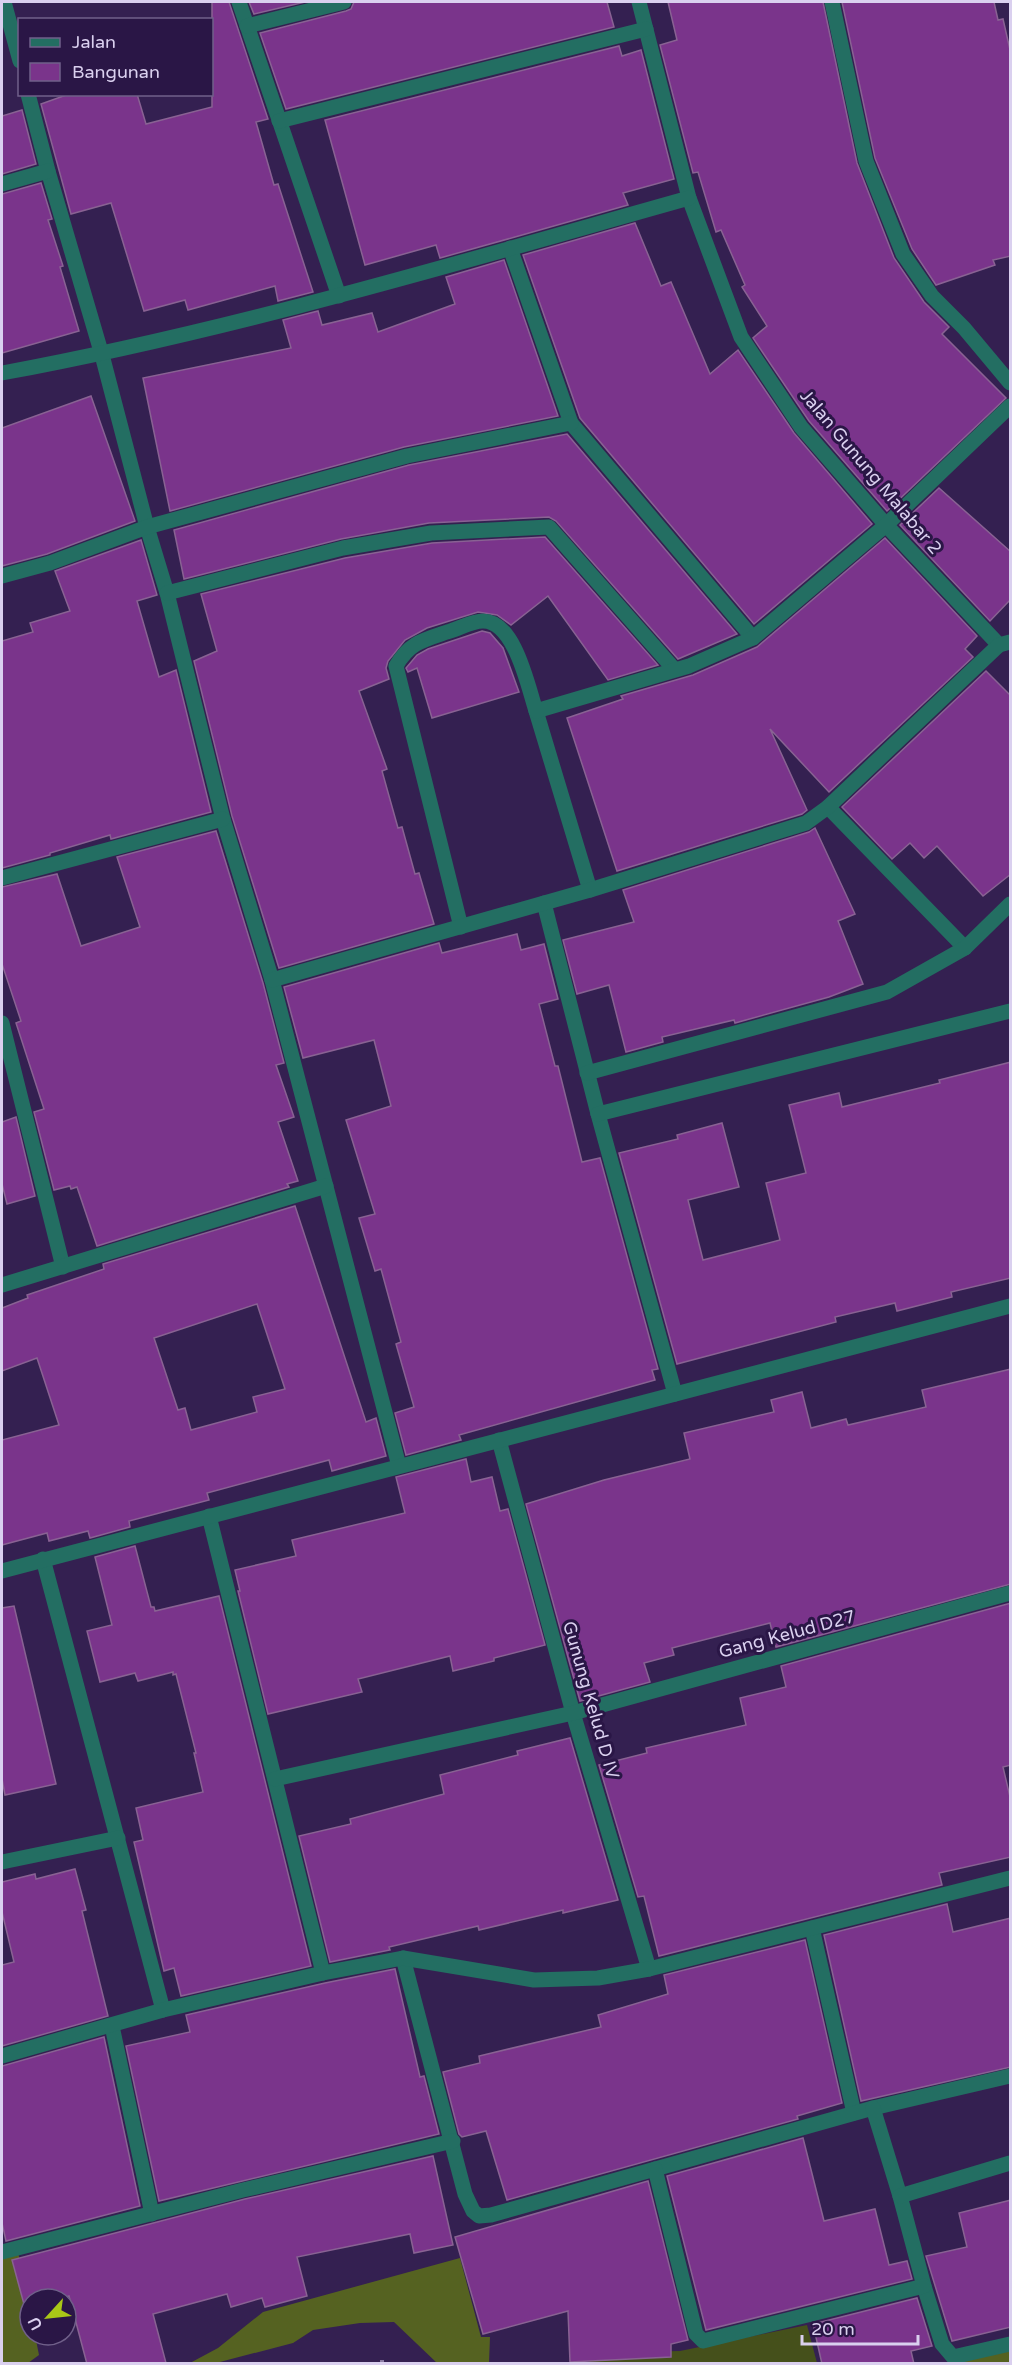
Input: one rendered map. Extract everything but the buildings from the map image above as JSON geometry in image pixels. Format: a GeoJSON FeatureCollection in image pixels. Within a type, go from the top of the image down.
{"type":"FeatureCollection","features":[{"type":"Feature","properties":{"kind":"street"},"geometry":{"type":"LineString","coordinates":[[4,2],[18,54]]}},
{"type":"Feature","properties":{"kind":"street"},"geometry":{"type":"LineString","coordinates":[[239,2],[339,296]]}},
{"type":"Feature","properties":{"kind":"street"},"geometry":{"type":"LineString","coordinates":[[247,26],[345,2]]}},
{"type":"Feature","properties":{"kind":"street","name":"Jalan Gunung Malabar 2"},"geometry":{"type":"LineString","coordinates":[[639,2],[689,198],[741,337],[801,427],[886,525],[1005,644]]}},
{"type":"Feature","properties":{"kind":"street"},"geometry":{"type":"LineString","coordinates":[[832,2],[866,161],[903,254],[932,296],[964,328],[1011,384]]}},
{"type":"Feature","properties":{"kind":"street"},"geometry":{"type":"LineString","coordinates":[[279,121],[646,29]]}},
{"type":"Feature","properties":{"kind":"street"},"geometry":{"type":"LineString","coordinates":[[29,96],[167,593],[223,819],[272,980],[399,1466]]}},
{"type":"Feature","properties":{"kind":"street"},"geometry":{"type":"LineString","coordinates":[[2,184],[48,171]]}},
{"type":"Feature","properties":{"kind":"street"},"geometry":{"type":"LineString","coordinates":[[2,373],[102,355],[339,296],[689,198]]}},
{"type":"Feature","properties":{"kind":"street"},"geometry":{"type":"LineString","coordinates":[[510,248],[571,423],[753,638]]}},
{"type":"Feature","properties":{"kind":"street"},"geometry":{"type":"LineString","coordinates":[[536,711],[689,666],[753,638],[886,525],[1011,406]]}},
{"type":"Feature","properties":{"kind":"street"},"geometry":{"type":"LineString","coordinates":[[2,576],[50,563],[147,527],[407,456],[571,423]]}},
{"type":"Feature","properties":{"kind":"street"},"geometry":{"type":"LineString","coordinates":[[167,593],[343,548],[431,533],[549,528],[674,669]]}},
{"type":"Feature","properties":{"kind":"street"},"geometry":{"type":"LineString","coordinates":[[461,927],[396,666],[404,652],[419,641],[483,621],[498,626],[513,642],[590,890]]}},
{"type":"Feature","properties":{"kind":"street"},"geometry":{"type":"LineString","coordinates":[[272,980],[590,890],[806,824],[828,807],[1005,644]]}},
{"type":"Feature","properties":{"kind":"street"},"geometry":{"type":"LineString","coordinates":[[828,807],[965,948]]}},
{"type":"Feature","properties":{"kind":"street"},"geometry":{"type":"LineString","coordinates":[[2,878],[223,819]]}},
{"type":"Feature","properties":{"kind":"street"},"geometry":{"type":"LineString","coordinates":[[543,903],[675,1394]]}},
{"type":"Feature","properties":{"kind":"street"},"geometry":{"type":"LineString","coordinates":[[587,1073],[887,992],[965,948],[1011,904]]}},
{"type":"Feature","properties":{"kind":"street"},"geometry":{"type":"LineString","coordinates":[[598,1114],[1011,1011]]}},
{"type":"Feature","properties":{"kind":"street"},"geometry":{"type":"LineString","coordinates":[[2,1023],[9,1084],[63,1268]]}},
{"type":"Feature","properties":{"kind":"street"},"geometry":{"type":"LineString","coordinates":[[2,1285],[326,1186]]}},
{"type":"Feature","properties":{"kind":"street"},"geometry":{"type":"LineString","coordinates":[[2,1571],[1011,1306]]}},
{"type":"Feature","properties":{"kind":"street","name":"Gunung Kelud D IV"},"geometry":{"type":"LineString","coordinates":[[499,1440],[573,1713],[649,1969]]}},
{"type":"Feature","properties":{"kind":"street"},"geometry":{"type":"LineString","coordinates":[[208,1516],[323,1973]]}},
{"type":"Feature","properties":{"kind":"street"},"geometry":{"type":"LineString","coordinates":[[43,1559],[163,2010]]}},
{"type":"Feature","properties":{"kind":"street","name":"Gang Kelud D27"},"geometry":{"type":"LineString","coordinates":[[275,1779],[573,1713],[1011,1593]]}},
{"type":"Feature","properties":{"kind":"street"},"geometry":{"type":"LineString","coordinates":[[2,1862],[118,1838]]}},
{"type":"Feature","properties":{"kind":"street"},"geometry":{"type":"LineString","coordinates":[[2,2056],[163,2010],[323,1973],[403,1958],[534,1980],[598,1977],[649,1969],[1011,1878]]}},
{"type":"Feature","properties":{"kind":"street"},"geometry":{"type":"LineString","coordinates":[[812,1928],[854,2113]]}},
{"type":"Feature","properties":{"kind":"street"},"geometry":{"type":"LineString","coordinates":[[403,1958],[453,2141],[465,2194],[473,2211],[479,2216],[491,2215],[854,2113],[1011,2076]]}},
{"type":"Feature","properties":{"kind":"street"},"geometry":{"type":"LineString","coordinates":[[112,2026],[152,2214]]}},
{"type":"Feature","properties":{"kind":"street"},"geometry":{"type":"LineString","coordinates":[[873,2108],[942,2344],[953,2357],[1011,2344]]}},
{"type":"Feature","properties":{"kind":"street"},"geometry":{"type":"LineString","coordinates":[[2,2252],[453,2141]]}},
{"type":"Feature","properties":{"kind":"street"},"geometry":{"type":"LineString","coordinates":[[900,2196],[1011,2163]]}},
{"type":"Feature","properties":{"kind":"street"},"geometry":{"type":"LineString","coordinates":[[655,2169],[696,2334],[703,2340],[924,2286]]}},
{"type":"Feature","properties":{"kind":"green space"},"geometry":{"type":"Polygon","coordinates":[[[18,2252],[25,2287],[18,2287],[18,2347],[37,2347],[39,2355],[28,2363],[2,2364],[2,2257],[18,2252]]]}},
{"type":"Feature","properties":{"kind":"green space"},"geometry":{"type":"Polygon","coordinates":[[[460,2258],[481,2337],[490,2337],[489,2363],[437,2363],[394,2322],[360,2323],[313,2330],[293,2343],[216,2363],[190,2363],[218,2348],[263,2312],[460,2258]]]}},
{"type":"Feature","properties":{"kind":"green space"},"geometry":{"type":"Polygon","coordinates":[[[807,2325],[817,2363],[589,2364],[590,2353],[680,2351],[807,2325]]]}},
{"type":"Feature","properties":{"kind":"green space"},"geometry":{"type":"Polygon","coordinates":[[[1010,2351],[1010,2363],[952,2363],[1010,2351]]]}}]}
